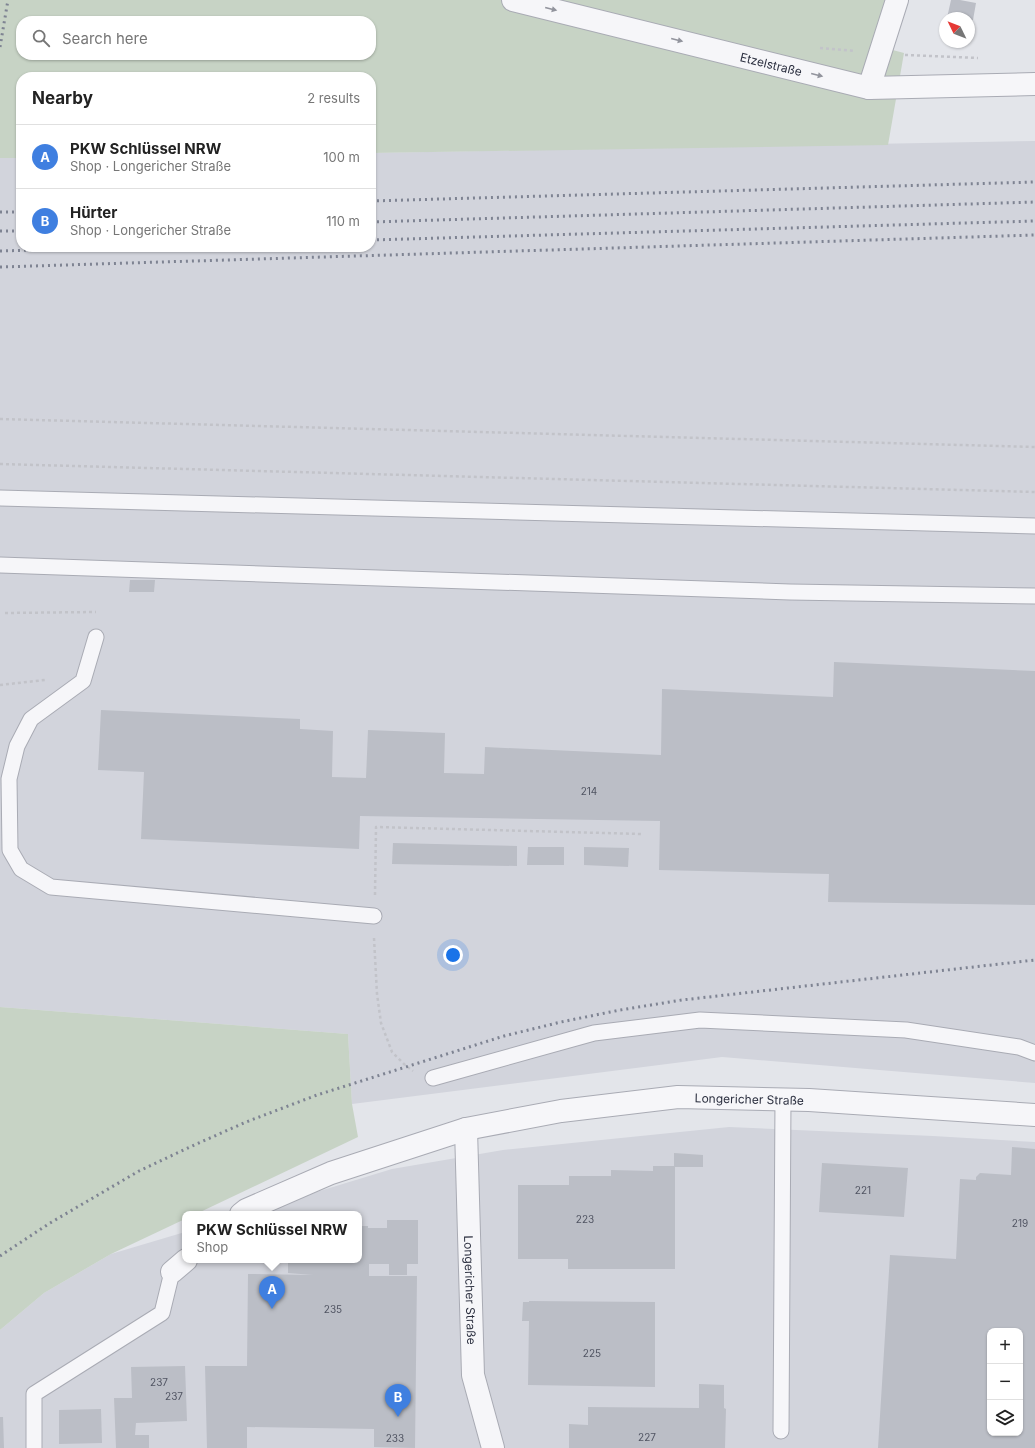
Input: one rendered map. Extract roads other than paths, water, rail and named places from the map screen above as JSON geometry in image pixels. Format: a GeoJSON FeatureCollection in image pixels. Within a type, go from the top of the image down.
{"type":"FeatureCollection","features":[{"type":"Feature","properties":{"kind":"street","name":"Etzelstraße"},"geometry":{"type":"LineString","coordinates":[[513,0],[870,88],[1035,84]]}},
{"type":"Feature","properties":{"kind":"street"},"geometry":{"type":"LineString","coordinates":[[870,88],[896,0]]}},
{"type":"Feature","properties":{"kind":"street","name":"Longericher Straße"},"geometry":{"type":"LineString","coordinates":[[245,1211],[331,1173],[466,1129],[562,1111],[678,1097],[809,1100],[1035,1115]]}},
{"type":"Feature","properties":{"kind":"street","name":"Longericher Straße"},"geometry":{"type":"LineString","coordinates":[[466,1129],[472,1375],[493,1448]]}},
{"type":"Feature","properties":{"kind":"lane"},"geometry":{"type":"LineString","coordinates":[[0,498],[1035,526]]}},
{"type":"Feature","properties":{"kind":"lane"},"geometry":{"type":"LineString","coordinates":[[0,565],[790,592],[1035,596]]}},
{"type":"Feature","properties":{"kind":"lane"},"geometry":{"type":"LineString","coordinates":[[96,637],[83,681],[31,719],[17,746],[9,779],[10,850],[21,869],[51,887],[374,916]]}},
{"type":"Feature","properties":{"kind":"lane"},"geometry":{"type":"LineString","coordinates":[[433,1078],[594,1033],[700,1020],[906,1030],[1019,1047],[1035,1053]]}},
{"type":"Feature","properties":{"kind":"lane"},"geometry":{"type":"LineString","coordinates":[[781,1431],[783,1099]]}},
{"type":"Feature","properties":{"kind":"lane"},"geometry":{"type":"LineString","coordinates":[[34,1448],[34,1394],[162,1314],[179,1266]]}},
{"type":"Feature","properties":{"kind":"railway"},"geometry":{"type":"LineString","coordinates":[[0,47],[8,0]]}},
{"type":"Feature","properties":{"kind":"railway"},"geometry":{"type":"LineString","coordinates":[[376,201],[1035,182]]}},
{"type":"Feature","properties":{"kind":"railway"},"geometry":{"type":"LineString","coordinates":[[376,222],[1035,202]]}},
{"type":"Feature","properties":{"kind":"railway"},"geometry":{"type":"LineString","coordinates":[[0,212],[16,212]]}},
{"type":"Feature","properties":{"kind":"railway"},"geometry":{"type":"LineString","coordinates":[[376,240],[1035,221]]}},
{"type":"Feature","properties":{"kind":"railway"},"geometry":{"type":"LineString","coordinates":[[0,231],[16,231]]}},
{"type":"Feature","properties":{"kind":"railway"},"geometry":{"type":"LineString","coordinates":[[0,267],[1035,235]]}},
{"type":"Feature","properties":{"kind":"railway"},"geometry":{"type":"LineString","coordinates":[[0,251],[16,251]]}},
{"type":"Feature","properties":{"kind":"railway"},"geometry":{"type":"LineString","coordinates":[[0,1256],[50,1223],[139,1171],[246,1122],[317,1095],[504,1036],[620,1010],[682,1000],[1035,960]]}},
{"type":"Feature","properties":{"kind":"place","name":"PKW Schlüssel NRW"},"geometry":{"type":"Point","coordinates":[272,1309]}},
{"type":"Feature","properties":{"kind":"place","name":"Hürter"},"geometry":{"type":"Point","coordinates":[398,1417]}}]}
